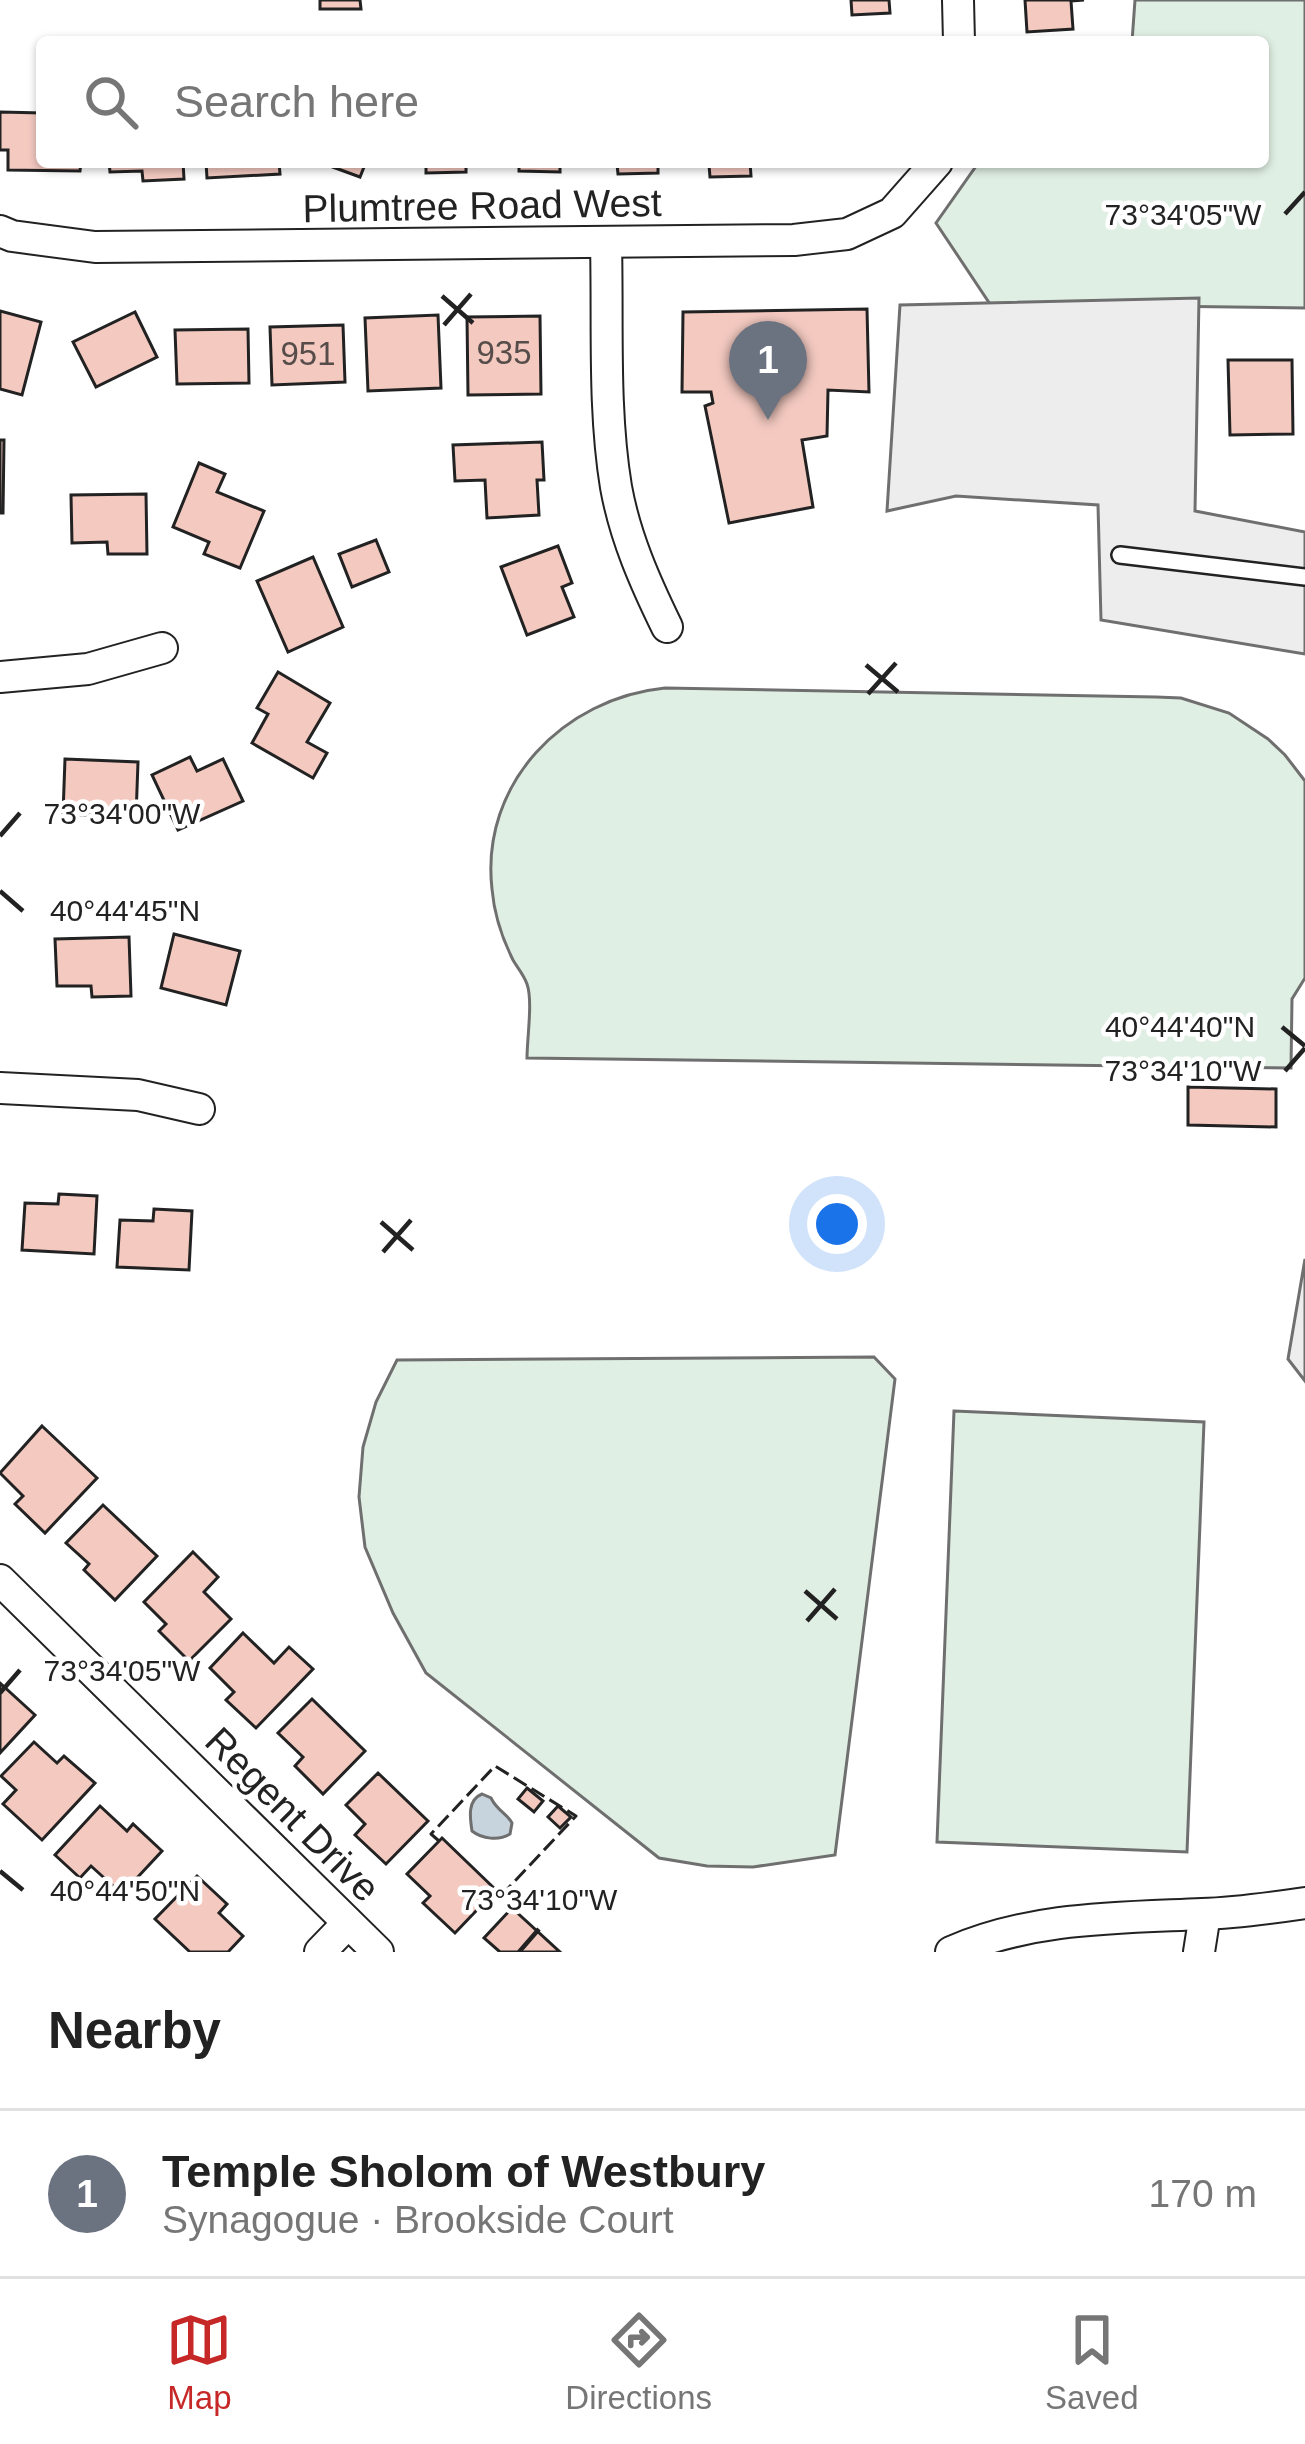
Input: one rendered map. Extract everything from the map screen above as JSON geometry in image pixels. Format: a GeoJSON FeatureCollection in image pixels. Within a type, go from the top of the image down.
{"type":"FeatureCollection","features":[{"type":"Feature","properties":{"kind":"street"},"geometry":{"type":"LineString","coordinates":[[958,0],[959,36]]}},
{"type":"Feature","properties":{"kind":"street","name":"Plumtree Road West"},"geometry":{"type":"LineString","coordinates":[[0,231],[95,247],[794,240],[847,234],[892,213],[933,168]]}},
{"type":"Feature","properties":{"kind":"street"},"geometry":{"type":"LineString","coordinates":[[606,243],[616,488],[638,568],[668,627]]}},
{"type":"Feature","properties":{"kind":"street"},"geometry":{"type":"LineString","coordinates":[[0,677],[88,669],[162,648]]}},
{"type":"Feature","properties":{"kind":"street"},"geometry":{"type":"LineString","coordinates":[[0,1088],[138,1095],[199,1108]]}},
{"type":"Feature","properties":{"kind":"street","name":"Regent Drive"},"geometry":{"type":"LineString","coordinates":[[0,1580],[378,1952]]}},
{"type":"Feature","properties":{"kind":"street"},"geometry":{"type":"LineString","coordinates":[[951,1952],[1002,1932],[1056,1922],[1305,1903]]}},
{"type":"Feature","properties":{"kind":"street"},"geometry":{"type":"LineString","coordinates":[[1199,1952],[1205,1914]]}},
{"type":"Feature","properties":{"kind":"street"},"geometry":{"type":"LineString","coordinates":[[320,1952],[348,1923]]}},
{"type":"Feature","properties":{"kind":"lane"},"geometry":{"type":"LineString","coordinates":[[1120,555],[1305,577]]}},
{"type":"Feature","properties":{"kind":"green space"},"geometry":{"type":"Polygon","coordinates":[[[1135,0],[1305,0],[1305,308],[990,304],[936,223],[975,168],[1269,168],[1269,36],[1132,36],[1135,0]]]}},
{"type":"Feature","properties":{"kind":"green space"},"geometry":{"type":"Polygon","coordinates":[[[665,688],[1181,698],[1229,713],[1268,739],[1305,781],[1305,978],[1292,999],[1291,1068],[527,1058],[529,991],[502,934],[492,889],[492,850],[500,814],[536,752],[563,728],[628,695],[665,688]]]}},
{"type":"Feature","properties":{"kind":"green space"},"geometry":{"type":"Polygon","coordinates":[[[874,1357],[895,1379],[835,1855],[753,1867],[659,1858],[426,1673],[365,1547],[359,1497],[363,1447],[376,1402],[397,1360],[874,1357]]]}},
{"type":"Feature","properties":{"kind":"green space"},"geometry":{"type":"Polygon","coordinates":[[[954,1411],[1204,1422],[1187,1852],[937,1842],[954,1411]]]}},
{"type":"Feature","properties":{"kind":"shaded area"},"geometry":{"type":"Polygon","coordinates":[[[1199,298],[1195,511],[1305,532],[1305,654],[1101,620],[1098,505],[956,496],[887,511],[900,305],[1199,298]]]}},
{"type":"Feature","properties":{"kind":"shaded area"},"geometry":{"type":"Polygon","coordinates":[[[1305,1259],[1305,1381],[1288,1359],[1305,1259]]]}},
{"type":"Feature","properties":{"kind":"shaded area"},"geometry":{"type":"Polygon","coordinates":[[[482,1794],[510,1819],[510,1834],[491,1838],[472,1831],[472,1805],[482,1794]]]}},
{"type":"Feature","properties":{"kind":"building"},"geometry":{"type":"Polygon","coordinates":[[[320,0],[360,0],[361,9],[320,9],[320,0]]]}},
{"type":"Feature","properties":{"kind":"building"},"geometry":{"type":"Polygon","coordinates":[[[851,0],[889,0],[890,13],[852,15],[851,0]]]}},
{"type":"Feature","properties":{"kind":"building"},"geometry":{"type":"Polygon","coordinates":[[[1025,0],[1084,0],[1071,1],[1073,29],[1027,32],[1025,0]]]}},
{"type":"Feature","properties":{"kind":"building"},"geometry":{"type":"Polygon","coordinates":[[[0,112],[36,113],[36,168],[80,171],[8,170],[8,150],[0,150],[0,112]]]}},
{"type":"Feature","properties":{"kind":"building"},"geometry":{"type":"Polygon","coordinates":[[[110,168],[183,168],[184,179],[143,181],[142,171],[110,172],[110,168]]]}},
{"type":"Feature","properties":{"kind":"building"},"geometry":{"type":"Polygon","coordinates":[[[206,168],[280,168],[280,174],[207,178],[206,168]]]}},
{"type":"Feature","properties":{"kind":"building"},"geometry":{"type":"Polygon","coordinates":[[[335,168],[364,168],[360,177],[335,168]]]}},
{"type":"Feature","properties":{"kind":"building"},"geometry":{"type":"Polygon","coordinates":[[[426,168],[466,168],[466,172],[426,173],[426,168]]]}},
{"type":"Feature","properties":{"kind":"building"},"geometry":{"type":"Polygon","coordinates":[[[519,168],[560,168],[560,172],[519,168]]]}},
{"type":"Feature","properties":{"kind":"building"},"geometry":{"type":"Polygon","coordinates":[[[617,168],[658,168],[658,173],[618,174],[617,168]]]}},
{"type":"Feature","properties":{"kind":"building"},"geometry":{"type":"Polygon","coordinates":[[[709,168],[750,168],[751,176],[710,177],[709,168]]]}},
{"type":"Feature","properties":{"kind":"building"},"geometry":{"type":"Polygon","coordinates":[[[867,309],[869,392],[828,390],[827,436],[802,440],[813,507],[729,523],[705,406],[713,403],[711,392],[682,392],[683,312],[867,309]]]}},
{"type":"Feature","properties":{"kind":"building"},"geometry":{"type":"Polygon","coordinates":[[[0,311],[41,322],[22,395],[0,389],[0,311]]]}},
{"type":"Feature","properties":{"kind":"building"},"geometry":{"type":"Polygon","coordinates":[[[135,312],[157,357],[96,387],[73,342],[135,312]]]}},
{"type":"Feature","properties":{"kind":"building"},"geometry":{"type":"Polygon","coordinates":[[[438,315],[441,388],[368,391],[365,318],[438,315]]]}},
{"type":"Feature","properties":{"kind":"building"},"geometry":{"type":"Polygon","coordinates":[[[540,316],[541,394],[468,395],[467,317],[540,316]]]}},
{"type":"Feature","properties":{"kind":"building"},"geometry":{"type":"Polygon","coordinates":[[[343,325],[345,382],[272,385],[270,327],[343,325]]]}},
{"type":"Feature","properties":{"kind":"building"},"geometry":{"type":"Polygon","coordinates":[[[248,329],[249,383],[177,384],[175,330],[248,329]]]}},
{"type":"Feature","properties":{"kind":"building"},"geometry":{"type":"Polygon","coordinates":[[[1228,360],[1292,360],[1293,434],[1230,435],[1228,360]]]}},
{"type":"Feature","properties":{"kind":"building"},"geometry":{"type":"Polygon","coordinates":[[[0,440],[4,440],[3,513],[0,513],[0,440]]]}},
{"type":"Feature","properties":{"kind":"building"},"geometry":{"type":"Polygon","coordinates":[[[542,442],[539,515],[487,518],[485,480],[455,481],[453,445],[542,442]]]}},
{"type":"Feature","properties":{"kind":"building"},"geometry":{"type":"Polygon","coordinates":[[[199,463],[225,474],[217,492],[264,511],[240,568],[204,554],[209,542],[173,527],[199,463]]]}},
{"type":"Feature","properties":{"kind":"building"},"geometry":{"type":"Polygon","coordinates":[[[146,494],[147,554],[108,554],[107,542],[72,543],[71,495],[146,494]]]}},
{"type":"Feature","properties":{"kind":"building"},"geometry":{"type":"Polygon","coordinates":[[[376,540],[389,572],[352,587],[339,554],[376,540]]]}},
{"type":"Feature","properties":{"kind":"building"},"geometry":{"type":"Polygon","coordinates":[[[558,546],[572,583],[562,587],[574,617],[527,635],[501,567],[558,546]]]}},
{"type":"Feature","properties":{"kind":"building"},"geometry":{"type":"Polygon","coordinates":[[[313,557],[343,627],[288,652],[257,581],[313,557]]]}},
{"type":"Feature","properties":{"kind":"building"},"geometry":{"type":"Polygon","coordinates":[[[278,672],[330,703],[307,742],[327,753],[313,778],[252,743],[268,714],[257,708],[278,672]]]}},
{"type":"Feature","properties":{"kind":"building"},"geometry":{"type":"Polygon","coordinates":[[[190,757],[197,771],[223,759],[243,801],[178,830],[152,775],[190,757]]]}},
{"type":"Feature","properties":{"kind":"building"},"geometry":{"type":"Polygon","coordinates":[[[65,759],[138,762],[136,817],[63,814],[65,759]]]}},
{"type":"Feature","properties":{"kind":"building"},"geometry":{"type":"Polygon","coordinates":[[[174,934],[240,951],[226,1005],[161,988],[174,934]]]}},
{"type":"Feature","properties":{"kind":"building"},"geometry":{"type":"Polygon","coordinates":[[[129,937],[131,996],[92,997],[91,986],[57,986],[55,939],[129,937]]]}},
{"type":"Feature","properties":{"kind":"building"},"geometry":{"type":"Polygon","coordinates":[[[1188,1087],[1276,1089],[1276,1127],[1188,1125],[1188,1087]]]}},
{"type":"Feature","properties":{"kind":"building"},"geometry":{"type":"Polygon","coordinates":[[[59,1194],[97,1196],[94,1254],[22,1250],[25,1203],[58,1204],[59,1194]]]}},
{"type":"Feature","properties":{"kind":"building"},"geometry":{"type":"Polygon","coordinates":[[[154,1209],[192,1211],[189,1270],[117,1267],[120,1220],[153,1221],[154,1209]]]}},
{"type":"Feature","properties":{"kind":"building"},"geometry":{"type":"Polygon","coordinates":[[[42,1426],[97,1478],[45,1533],[15,1504],[23,1496],[0,1473],[42,1426]]]}},
{"type":"Feature","properties":{"kind":"building"},"geometry":{"type":"Polygon","coordinates":[[[103,1505],[157,1556],[115,1600],[84,1570],[89,1564],[66,1543],[103,1505]]]}},
{"type":"Feature","properties":{"kind":"building"},"geometry":{"type":"Polygon","coordinates":[[[193,1552],[218,1577],[204,1592],[231,1619],[189,1661],[159,1631],[166,1624],[144,1602],[193,1552]]]}},
{"type":"Feature","properties":{"kind":"building"},"geometry":{"type":"Polygon","coordinates":[[[243,1633],[274,1663],[289,1647],[313,1669],[256,1728],[226,1700],[234,1692],[210,1668],[243,1633]]]}},
{"type":"Feature","properties":{"kind":"building"},"geometry":{"type":"Polygon","coordinates":[[[0,1683],[35,1715],[0,1753],[0,1683]]]}},
{"type":"Feature","properties":{"kind":"building"},"geometry":{"type":"Polygon","coordinates":[[[312,1699],[365,1751],[323,1794],[295,1766],[303,1757],[278,1733],[312,1699]]]}},
{"type":"Feature","properties":{"kind":"building"},"geometry":{"type":"Polygon","coordinates":[[[34,1742],[57,1763],[64,1756],[95,1783],[42,1840],[3,1804],[16,1790],[1,1776],[34,1742]]]}},
{"type":"Feature","properties":{"kind":"building"},"geometry":{"type":"Polygon","coordinates":[[[378,1773],[428,1821],[386,1864],[355,1835],[365,1824],[346,1805],[378,1773]]]}},
{"type":"Feature","properties":{"kind":"building"},"geometry":{"type":"Polygon","coordinates":[[[527,1788],[543,1801],[534,1812],[518,1799],[527,1788]]]}},
{"type":"Feature","properties":{"kind":"building"},"geometry":{"type":"Polygon","coordinates":[[[100,1806],[127,1831],[133,1824],[162,1851],[122,1894],[91,1866],[80,1878],[55,1855],[100,1806]]]}},
{"type":"Feature","properties":{"kind":"building"},"geometry":{"type":"Polygon","coordinates":[[[558,1806],[571,1817],[560,1828],[548,1817],[558,1806]]]}},
{"type":"Feature","properties":{"kind":"building"},"geometry":{"type":"Polygon","coordinates":[[[442,1838],[496,1890],[455,1933],[423,1903],[430,1896],[407,1874],[442,1838]]]}},
{"type":"Feature","properties":{"kind":"building"},"geometry":{"type":"Polygon","coordinates":[[[197,1876],[227,1904],[219,1913],[243,1936],[228,1952],[190,1952],[155,1919],[197,1876]]]}},
{"type":"Feature","properties":{"kind":"building"},"geometry":{"type":"Polygon","coordinates":[[[512,1908],[560,1952],[500,1952],[484,1938],[512,1908]]]}},
{"type":"Feature","properties":{"kind":"fence"},"geometry":{"type":"LineString","coordinates":[[439,1841],[431,1834],[495,1766],[576,1816],[498,1899],[492,1894]]}},
{"type":"Feature","properties":{"kind":"place","name":"Temple Sholom of Westbury"},"geometry":{"type":"Point","coordinates":[768,420]}}]}
